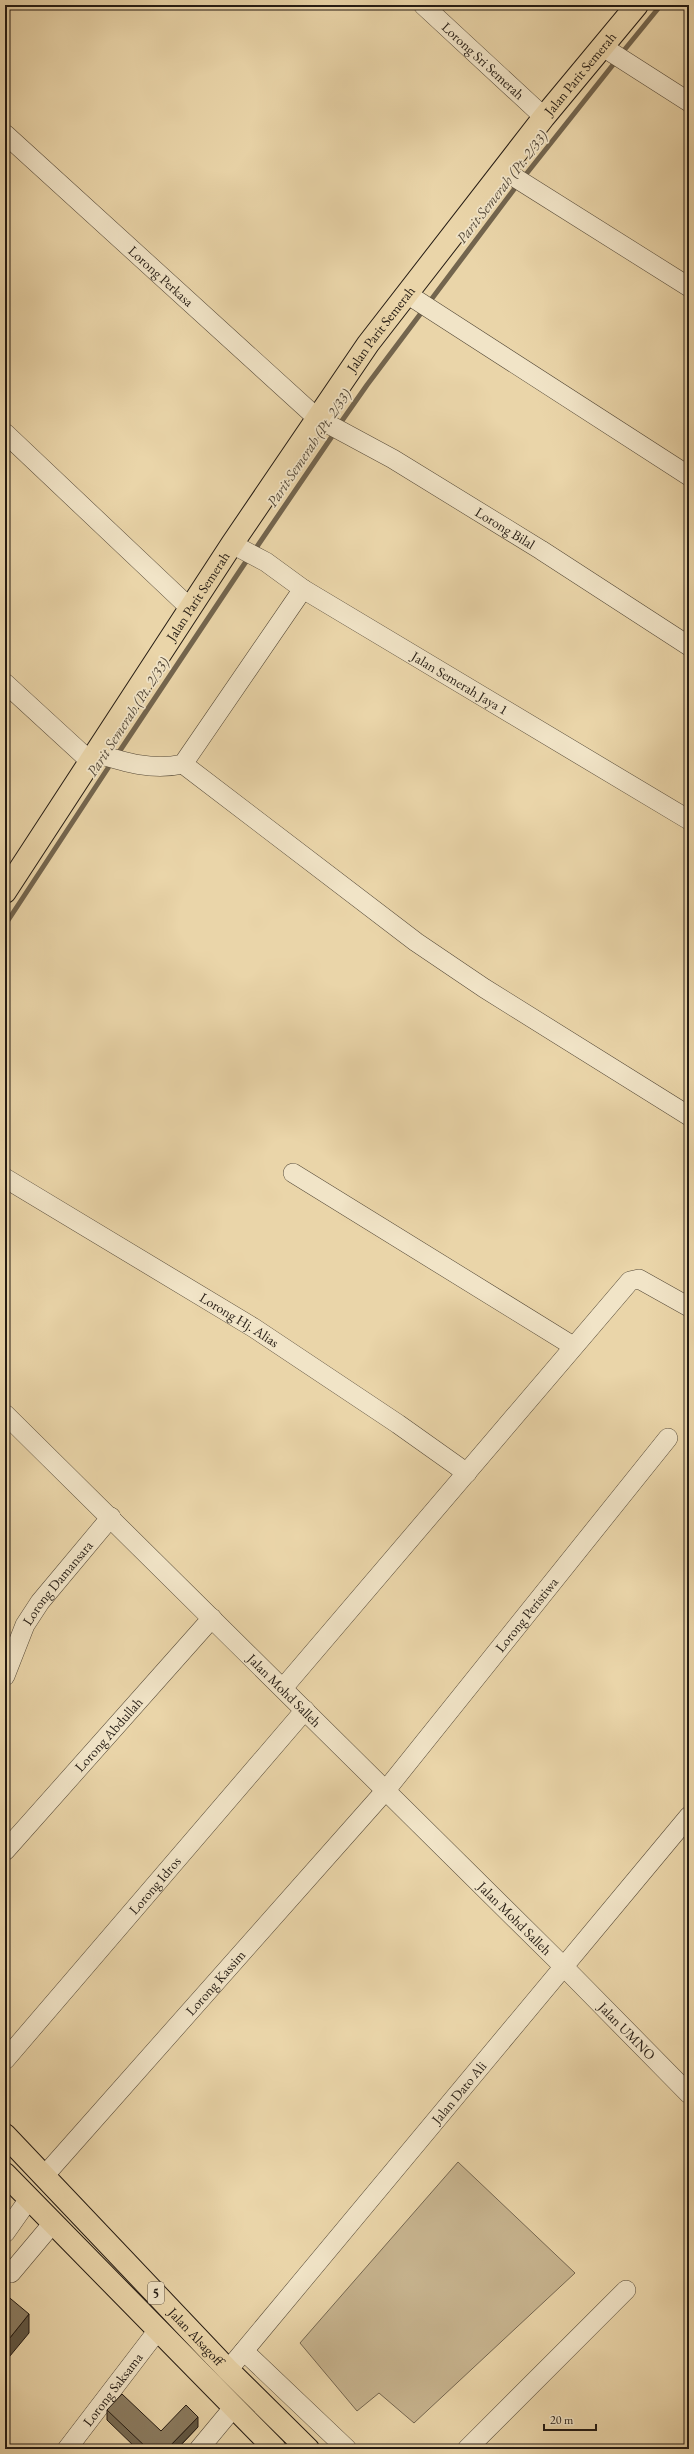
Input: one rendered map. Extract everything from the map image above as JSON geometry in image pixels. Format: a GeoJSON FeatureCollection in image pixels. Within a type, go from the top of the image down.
{"type":"FeatureCollection","features":[{"type":"Feature","properties":{"kind":"main road","name":"Jalan Parit Semerah"},"geometry":{"type":"LineString","coordinates":[[5,892],[190,608],[236,546],[320,420],[368,344],[421,302],[514,178],[544,117],[608,51],[637,5]]}},
{"type":"Feature","properties":{"kind":"main road","name":"Jalan Alsagoff"},"geometry":{"type":"LineString","coordinates":[[5,2134],[228,2370],[308,2449]]}},
{"type":"Feature","properties":{"kind":"main road","name":"Jalan Alsagoff"},"geometry":{"type":"LineString","coordinates":[[5,2174],[271,2446]]}},
{"type":"Feature","properties":{"kind":"main road"},"geometry":{"type":"LineString","coordinates":[[271,2446],[284,2425]]}},
{"type":"Feature","properties":{"kind":"street","name":"Lorong Sri Semerah"},"geometry":{"type":"LineString","coordinates":[[423,5],[544,117]]}},
{"type":"Feature","properties":{"kind":"street"},"geometry":{"type":"LineString","coordinates":[[608,51],[689,102]]}},
{"type":"Feature","properties":{"kind":"street","name":"Lorong Perkasa"},"geometry":{"type":"LineString","coordinates":[[5,134],[320,420]]}},
{"type":"Feature","properties":{"kind":"street"},"geometry":{"type":"LineString","coordinates":[[514,178],[689,287]]}},
{"type":"Feature","properties":{"kind":"street"},"geometry":{"type":"LineString","coordinates":[[421,302],[689,476]]}},
{"type":"Feature","properties":{"kind":"street","name":"Lorong Bilal"},"geometry":{"type":"LineString","coordinates":[[320,420],[346,433],[541,550],[689,646]]}},
{"type":"Feature","properties":{"kind":"street"},"geometry":{"type":"LineString","coordinates":[[5,433],[190,608]]}},
{"type":"Feature","properties":{"kind":"street","name":"Jalan Semerah Jaya 1"},"geometry":{"type":"LineString","coordinates":[[236,546],[266,562],[303,589],[689,820]]}},
{"type":"Feature","properties":{"kind":"street"},"geometry":{"type":"LineString","coordinates":[[5,683],[92,757],[151,767],[170,767],[183,764],[303,589]]}},
{"type":"Feature","properties":{"kind":"street"},"geometry":{"type":"LineString","coordinates":[[183,764],[416,942],[484,988],[689,1116]]}},
{"type":"Feature","properties":{"kind":"street"},"geometry":{"type":"LineString","coordinates":[[293,1173],[573,1346]]}},
{"type":"Feature","properties":{"kind":"street","name":"Lorong Hj. Alias"},"geometry":{"type":"LineString","coordinates":[[5,1178],[254,1328],[398,1424],[467,1474]]}},
{"type":"Feature","properties":{"kind":"street"},"geometry":{"type":"LineString","coordinates":[[283,1688],[467,1474],[573,1346],[630,1281],[636,1278],[689,1307]]}},
{"type":"Feature","properties":{"kind":"street","name":"Jalan Mohd Salleh"},"geometry":{"type":"LineString","coordinates":[[5,1414],[111,1517],[564,1967]]}},
{"type":"Feature","properties":{"kind":"street","name":"Lorong Peristiwa"},"geometry":{"type":"LineString","coordinates":[[386,1790],[668,1438]]}},
{"type":"Feature","properties":{"kind":"street","name":"Lorong Damansara"},"geometry":{"type":"LineString","coordinates":[[5,1676],[25,1625],[40,1602],[111,1517]]}},
{"type":"Feature","properties":{"kind":"street","name":"Lorong Abdullah"},"geometry":{"type":"LineString","coordinates":[[5,1851],[212,1618]]}},
{"type":"Feature","properties":{"kind":"street","name":"Lorong Idros"},"geometry":{"type":"LineString","coordinates":[[5,2060],[305,1710]]}},
{"type":"Feature","properties":{"kind":"street","name":"Lorong Kassim"},"geometry":{"type":"LineString","coordinates":[[45,2175],[386,1790]]}},
{"type":"Feature","properties":{"kind":"street","name":"Jalan Dato Ali"},"geometry":{"type":"LineString","coordinates":[[228,2370],[689,1816]]}},
{"type":"Feature","properties":{"kind":"street","name":"Jalan UMNO"},"geometry":{"type":"LineString","coordinates":[[564,1967],[689,2094]]}},
{"type":"Feature","properties":{"kind":"street"},"geometry":{"type":"LineString","coordinates":[[5,2233],[29,2199]]}},
{"type":"Feature","properties":{"kind":"street"},"geometry":{"type":"LineString","coordinates":[[5,2269],[10,2272],[53,2223]]}},
{"type":"Feature","properties":{"kind":"street"},"geometry":{"type":"LineString","coordinates":[[467,2449],[626,2290]]}},
{"type":"Feature","properties":{"kind":"street","name":"Lorong Saksama"},"geometry":{"type":"LineString","coordinates":[[67,2449],[158,2330]]}},
{"type":"Feature","properties":{"kind":"street"},"geometry":{"type":"LineString","coordinates":[[244,2351],[347,2449]]}},
{"type":"Feature","properties":{"kind":"street"},"geometry":{"type":"LineString","coordinates":[[199,2449],[233,2408]]}},
{"type":"Feature","properties":{"kind":"shaded area"},"geometry":{"type":"Polygon","coordinates":[[[458,2162],[575,2273],[414,2423],[379,2393],[357,2411],[300,2343],[458,2162]]]}},
{"type":"Feature","properties":{"kind":"building"},"geometry":{"type":"Polygon","coordinates":[[[5,2294],[29,2314],[5,2344],[5,2294]]]}},
{"type":"Feature","properties":{"kind":"building"},"geometry":{"type":"Polygon","coordinates":[[[122,2394],[161,2431],[186,2405],[198,2417],[167,2449],[148,2449],[107,2410],[122,2394]]]}},
{"type":"Feature","properties":{"kind":"building"},"geometry":{"type":"Polygon","coordinates":[[[209,2444],[214,2449],[205,2449],[209,2444]]]}},
{"type":"Feature","properties":{"kind":"waterway","name":"Parit Semerah (Pt. 2/33)"},"geometry":{"type":"LineString","coordinates":[[621,54],[661,5]]}},
{"type":"Feature","properties":{"kind":"waterway","name":"Parit Semerah (Pt. 2/33)"},"geometry":{"type":"LineString","coordinates":[[523,178],[616,61]]}},
{"type":"Feature","properties":{"kind":"waterway","name":"Parit Semerah (Pt. 2/33)"},"geometry":{"type":"LineString","coordinates":[[339,425],[367,385],[518,184]]}},
{"type":"Feature","properties":{"kind":"waterway","name":"Parit Semerah (Pt. 2/33)"},"geometry":{"type":"LineString","coordinates":[[254,551],[335,432]]}},
{"type":"Feature","properties":{"kind":"waterway","name":"Parit Semerah (Pt. 2/33)"},"geometry":{"type":"LineString","coordinates":[[117,755],[249,557]]}},
{"type":"Feature","properties":{"kind":"waterway","name":"Parit Semerah (Pt. 2/33)"},"geometry":{"type":"LineString","coordinates":[[5,925],[112,762]]}}]}
